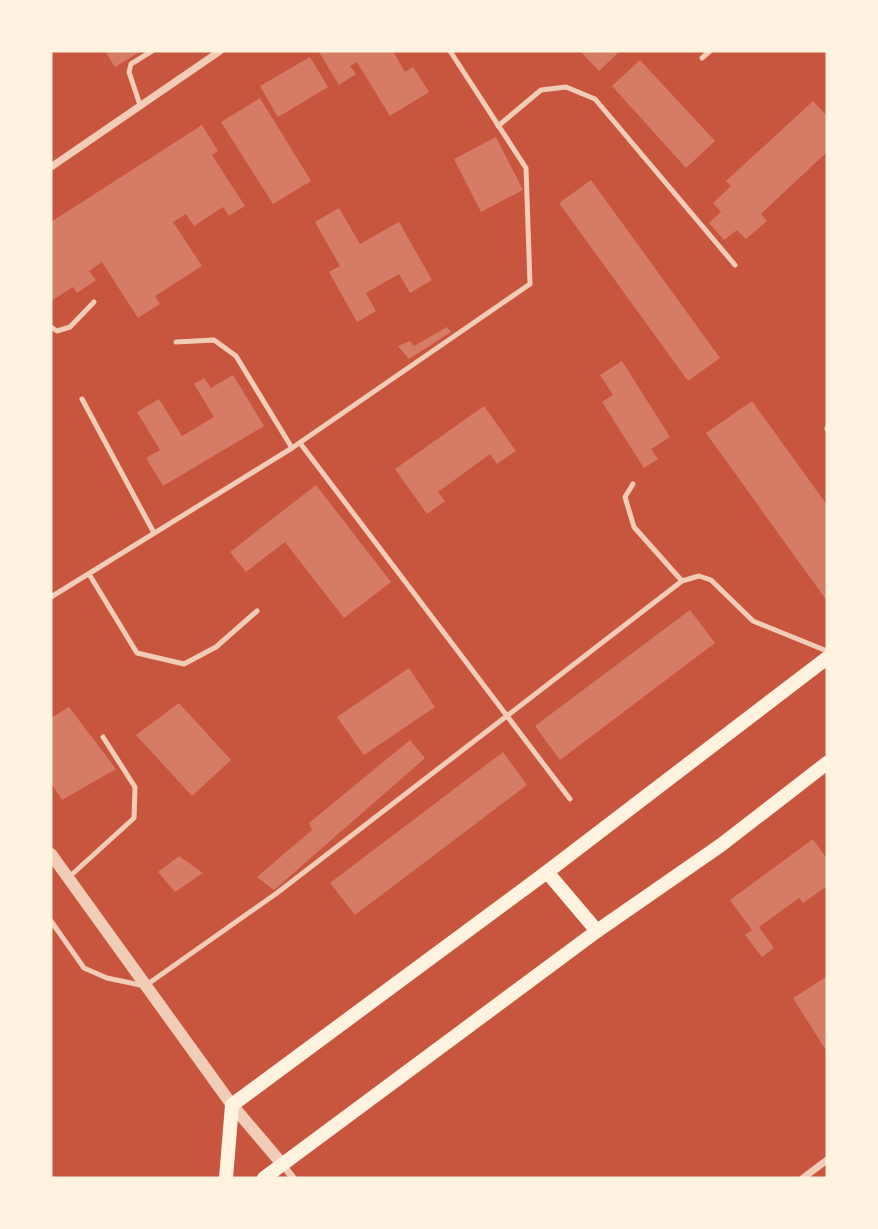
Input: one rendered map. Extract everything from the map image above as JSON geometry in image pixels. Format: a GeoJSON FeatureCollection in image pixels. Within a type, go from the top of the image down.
{"type":"FeatureCollection","features":[{"type":"Feature","properties":{"kind":"main road"},"geometry":{"type":"LineString","coordinates":[[226,1178],[232,1105],[547,872],[827,658]]}},
{"type":"Feature","properties":{"kind":"main road"},"geometry":{"type":"LineString","coordinates":[[264,1178],[597,930],[721,845],[827,763]]}},
{"type":"Feature","properties":{"kind":"main road"},"geometry":{"type":"LineString","coordinates":[[547,872],[597,930]]}},
{"type":"Feature","properties":{"kind":"street"},"geometry":{"type":"LineString","coordinates":[[51,167],[220,51]]}},
{"type":"Feature","properties":{"kind":"street"},"geometry":{"type":"LineString","coordinates":[[51,854],[232,1105],[293,1178]]}},
{"type":"Feature","properties":{"kind":"street"},"geometry":{"type":"LineString","coordinates":[[803,1178],[827,1160]]}},
{"type":"Feature","properties":{"kind":"lane"},"geometry":{"type":"LineString","coordinates":[[140,105],[129,72],[131,64],[152,51]]}},
{"type":"Feature","properties":{"kind":"lane"},"geometry":{"type":"LineString","coordinates":[[51,597],[300,443],[530,284],[526,167],[450,51]]}},
{"type":"Feature","properties":{"kind":"lane"},"geometry":{"type":"LineString","coordinates":[[702,58],[710,51]]}},
{"type":"Feature","properties":{"kind":"lane"},"geometry":{"type":"LineString","coordinates":[[499,126],[541,90],[566,87],[596,99],[735,265]]}},
{"type":"Feature","properties":{"kind":"lane"},"geometry":{"type":"LineString","coordinates":[[51,327],[57,331],[70,327],[94,302]]}},
{"type":"Feature","properties":{"kind":"lane"},"geometry":{"type":"LineString","coordinates":[[176,342],[214,340],[236,356],[292,448]]}},
{"type":"Feature","properties":{"kind":"lane"},"geometry":{"type":"LineString","coordinates":[[82,399],[154,533]]}},
{"type":"Feature","properties":{"kind":"lane"},"geometry":{"type":"LineString","coordinates":[[300,443],[570,799]]}},
{"type":"Feature","properties":{"kind":"lane"},"geometry":{"type":"LineString","coordinates":[[633,484],[625,497],[634,527],[682,581]]}},
{"type":"Feature","properties":{"kind":"lane"},"geometry":{"type":"LineString","coordinates":[[89,574],[137,653],[184,664],[216,647],[257,611]]}},
{"type":"Feature","properties":{"kind":"lane"},"geometry":{"type":"LineString","coordinates":[[51,921],[84,968],[107,978],[145,986],[277,893],[682,581],[699,576],[711,580],[753,621],[827,651]]}},
{"type":"Feature","properties":{"kind":"lane"},"geometry":{"type":"LineString","coordinates":[[68,878],[134,818],[135,787],[103,737]]}},
{"type":"Feature","properties":{"kind":"building"},"geometry":{"type":"Polygon","coordinates":[[[105,51],[141,51],[115,67],[105,51]]]}},
{"type":"Feature","properties":{"kind":"building"},"geometry":{"type":"Polygon","coordinates":[[[393,51],[405,72],[413,67],[429,92],[390,116],[357,62],[350,66],[356,74],[339,85],[319,52],[393,51]]]}},
{"type":"Feature","properties":{"kind":"building"},"geometry":{"type":"Polygon","coordinates":[[[580,51],[620,51],[599,71],[580,51]]]}},
{"type":"Feature","properties":{"kind":"building"},"geometry":{"type":"Polygon","coordinates":[[[310,57],[328,87],[278,117],[260,86],[310,57]]]}},
{"type":"Feature","properties":{"kind":"building"},"geometry":{"type":"Polygon","coordinates":[[[640,60],[715,141],[686,168],[612,86],[640,60]]]}},
{"type":"Feature","properties":{"kind":"building"},"geometry":{"type":"Polygon","coordinates":[[[260,98],[311,181],[273,204],[221,122],[260,98]]]}},
{"type":"Feature","properties":{"kind":"building"},"geometry":{"type":"Polygon","coordinates":[[[813,101],[827,116],[827,152],[761,214],[767,221],[746,239],[737,230],[724,240],[709,223],[721,212],[713,203],[731,186],[726,181],[813,101]]]}},
{"type":"Feature","properties":{"kind":"building"},"geometry":{"type":"Polygon","coordinates":[[[202,125],[218,151],[212,155],[245,206],[229,216],[223,207],[194,226],[186,214],[173,222],[202,266],[155,296],[160,304],[138,318],[102,262],[89,271],[96,280],[77,293],[73,287],[51,301],[51,222],[202,125]]]}},
{"type":"Feature","properties":{"kind":"building"},"geometry":{"type":"Polygon","coordinates":[[[496,137],[523,190],[481,212],[454,159],[496,137]]]}},
{"type":"Feature","properties":{"kind":"building"},"geometry":{"type":"Polygon","coordinates":[[[591,180],[720,358],[688,381],[559,203],[591,180]]]}},
{"type":"Feature","properties":{"kind":"building"},"geometry":{"type":"Polygon","coordinates":[[[339,208],[360,244],[399,222],[432,280],[410,293],[399,274],[366,293],[376,311],[357,322],[329,272],[340,266],[315,222],[339,208]]]}},
{"type":"Feature","properties":{"kind":"building"},"geometry":{"type":"Polygon","coordinates":[[[447,327],[451,332],[409,359],[398,346],[410,341],[414,346],[447,327]]]}},
{"type":"Feature","properties":{"kind":"building"},"geometry":{"type":"Polygon","coordinates":[[[622,361],[670,437],[651,449],[658,459],[644,468],[602,402],[613,395],[600,375],[622,361]]]}},
{"type":"Feature","properties":{"kind":"building"},"geometry":{"type":"Polygon","coordinates":[[[233,375],[264,426],[163,486],[146,458],[160,450],[137,412],[159,399],[182,436],[214,417],[194,384],[204,378],[211,388],[233,375]]]}},
{"type":"Feature","properties":{"kind":"building"},"geometry":{"type":"Polygon","coordinates":[[[752,401],[827,505],[827,601],[706,433],[752,401]]]}},
{"type":"Feature","properties":{"kind":"building"},"geometry":{"type":"Polygon","coordinates":[[[484,406],[516,451],[497,464],[490,454],[438,492],[445,501],[427,514],[395,469],[484,406]]]}},
{"type":"Feature","properties":{"kind":"building"},"geometry":{"type":"Polygon","coordinates":[[[316,485],[391,582],[344,618],[285,542],[246,572],[230,552],[316,485]]]}},
{"type":"Feature","properties":{"kind":"building"},"geometry":{"type":"Polygon","coordinates":[[[690,610],[715,643],[560,760],[535,726],[690,610]]]}},
{"type":"Feature","properties":{"kind":"building"},"geometry":{"type":"Polygon","coordinates":[[[409,668],[435,707],[364,755],[337,717],[409,668]]]}},
{"type":"Feature","properties":{"kind":"building"},"geometry":{"type":"Polygon","coordinates":[[[179,703],[231,760],[192,796],[136,735],[179,703]]]}},
{"type":"Feature","properties":{"kind":"building"},"geometry":{"type":"Polygon","coordinates":[[[69,707],[116,769],[62,800],[51,783],[51,718],[69,707]]]}},
{"type":"Feature","properties":{"kind":"building"},"geometry":{"type":"Polygon","coordinates":[[[410,740],[425,758],[274,890],[257,877],[312,830],[309,823],[410,740]]]}},
{"type":"Feature","properties":{"kind":"building"},"geometry":{"type":"Polygon","coordinates":[[[503,752],[527,785],[355,915],[330,883],[503,752]]]}},
{"type":"Feature","properties":{"kind":"building"},"geometry":{"type":"Polygon","coordinates":[[[813,839],[827,859],[827,886],[803,903],[799,898],[759,927],[774,948],[762,957],[745,935],[752,930],[730,900],[813,839]]]}},
{"type":"Feature","properties":{"kind":"building"},"geometry":{"type":"Polygon","coordinates":[[[179,856],[203,873],[175,892],[158,872],[179,856]]]}},
{"type":"Feature","properties":{"kind":"building"},"geometry":{"type":"Polygon","coordinates":[[[826,977],[827,979],[827,1052],[793,998],[826,977]]]}}]}
